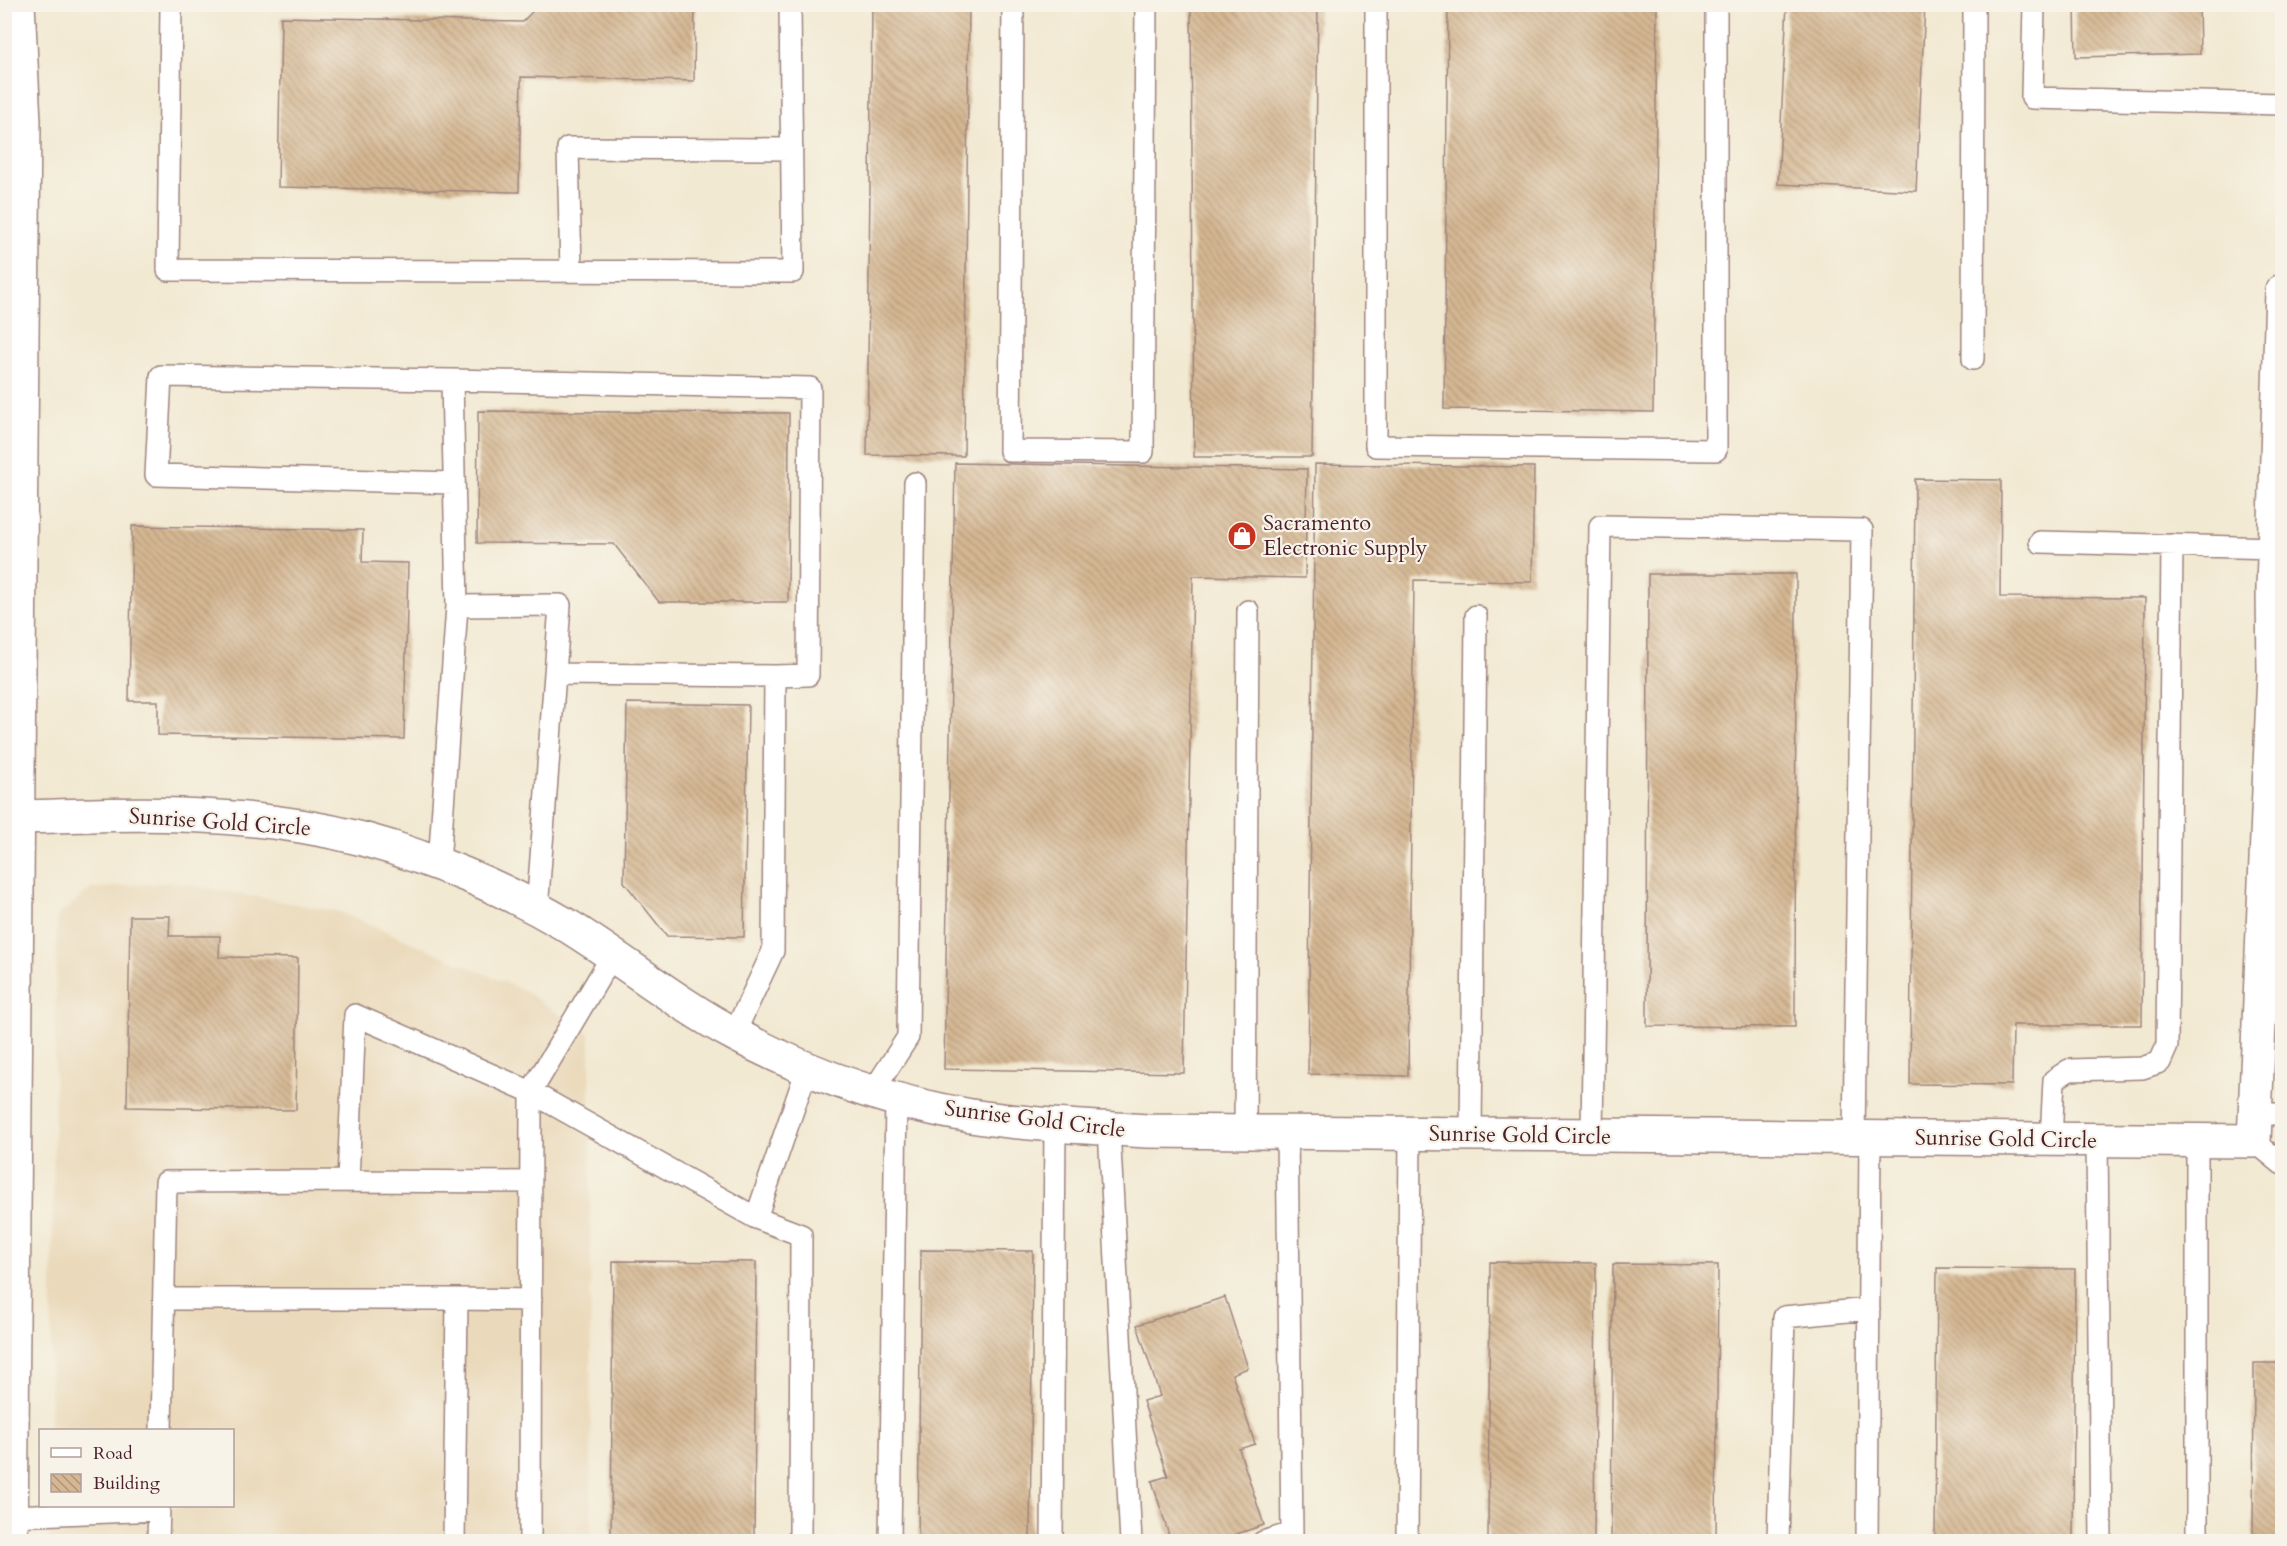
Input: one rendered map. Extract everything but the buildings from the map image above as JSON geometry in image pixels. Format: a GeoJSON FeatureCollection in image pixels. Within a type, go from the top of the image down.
{"type":"FeatureCollection","features":[{"type":"Feature","properties":{"kind":"street"},"geometry":{"type":"LineString","coordinates":[[11,1529],[11,817],[24,121],[18,4]]}},
{"type":"Feature","properties":{"kind":"street"},"geometry":{"type":"LineString","coordinates":[[2263,1123],[2278,673],[2276,548],[2283,291]]}},
{"type":"Feature","properties":{"kind":"street","name":"Sunrise Gold Circle"},"geometry":{"type":"LineString","coordinates":[[11,817],[178,815],[269,821],[320,829],[370,841],[439,864],[494,887],[567,926],[734,1034],[807,1069],[884,1096],[969,1115],[1147,1131],[2097,1140],[2197,1140],[2263,1123]]}},
{"type":"Feature","properties":{"kind":"lane"},"geometry":{"type":"LineString","coordinates":[[171,4],[168,270],[793,272],[790,4]]}},
{"type":"Feature","properties":{"kind":"lane"},"geometry":{"type":"LineString","coordinates":[[1013,4],[1010,452],[1143,452],[1146,4]]}},
{"type":"Feature","properties":{"kind":"lane"},"geometry":{"type":"LineString","coordinates":[[1376,4],[1376,446],[1716,450],[1716,4]]}},
{"type":"Feature","properties":{"kind":"lane"},"geometry":{"type":"LineString","coordinates":[[1973,359],[1974,4]]}},
{"type":"Feature","properties":{"kind":"lane"},"geometry":{"type":"LineString","coordinates":[[2034,4],[2032,98],[2283,104]]}},
{"type":"Feature","properties":{"kind":"lane"},"geometry":{"type":"LineString","coordinates":[[572,270],[568,148],[792,149]]}},
{"type":"Feature","properties":{"kind":"lane"},"geometry":{"type":"LineString","coordinates":[[454,483],[156,475],[161,376],[810,388],[808,675],[555,674]]}},
{"type":"Feature","properties":{"kind":"lane"},"geometry":{"type":"LineString","coordinates":[[439,864],[456,606],[452,380]]}},
{"type":"Feature","properties":{"kind":"lane"},"geometry":{"type":"LineString","coordinates":[[890,1542],[884,1096],[908,1037],[915,483]]}},
{"type":"Feature","properties":{"kind":"lane"},"geometry":{"type":"LineString","coordinates":[[1592,1135],[1599,526],[1862,530],[1862,1138],[1869,1309],[1867,1542]]}},
{"type":"Feature","properties":{"kind":"lane"},"geometry":{"type":"LineString","coordinates":[[2040,542],[2276,548]]}},
{"type":"Feature","properties":{"kind":"lane"},"geometry":{"type":"LineString","coordinates":[[2051,1139],[2054,1080],[2069,1070],[2142,1068],[2160,1062],[2167,1046],[2172,545]]}},
{"type":"Feature","properties":{"kind":"lane"},"geometry":{"type":"LineString","coordinates":[[456,606],[560,605],[537,910]]}},
{"type":"Feature","properties":{"kind":"lane"},"geometry":{"type":"LineString","coordinates":[[1245,1132],[1248,611]]}},
{"type":"Feature","properties":{"kind":"lane"},"geometry":{"type":"LineString","coordinates":[[1471,1134],[1476,616]]}},
{"type":"Feature","properties":{"kind":"lane"},"geometry":{"type":"LineString","coordinates":[[734,1034],[773,951],[775,676]]}},
{"type":"Feature","properties":{"kind":"lane"},"geometry":{"type":"LineString","coordinates":[[530,1542],[531,1092],[612,956]]}},
{"type":"Feature","properties":{"kind":"lane"},"geometry":{"type":"LineString","coordinates":[[348,1181],[355,1015],[531,1092],[756,1218],[801,1235],[800,1542]]}},
{"type":"Feature","properties":{"kind":"lane"},"geometry":{"type":"LineString","coordinates":[[756,1218],[807,1069]]}},
{"type":"Feature","properties":{"kind":"lane"},"geometry":{"type":"LineString","coordinates":[[2263,1123],[2283,1164]]}},
{"type":"Feature","properties":{"kind":"lane"},"geometry":{"type":"LineString","coordinates":[[1052,1542],[1055,1124]]}},
{"type":"Feature","properties":{"kind":"lane"},"geometry":{"type":"LineString","coordinates":[[1109,1128],[1131,1542]]}},
{"type":"Feature","properties":{"kind":"lane"},"geometry":{"type":"LineString","coordinates":[[1263,1542],[1294,1537],[1287,1132]]}},
{"type":"Feature","properties":{"kind":"lane"},"geometry":{"type":"LineString","coordinates":[[1407,1542],[1410,1133]]}},
{"type":"Feature","properties":{"kind":"lane"},"geometry":{"type":"LineString","coordinates":[[2097,1140],[2101,1542]]}},
{"type":"Feature","properties":{"kind":"lane"},"geometry":{"type":"LineString","coordinates":[[2197,1140],[2197,1542]]}},
{"type":"Feature","properties":{"kind":"lane"},"geometry":{"type":"LineString","coordinates":[[161,1429],[166,1182],[531,1182]]}},
{"type":"Feature","properties":{"kind":"lane"},"geometry":{"type":"LineString","coordinates":[[164,1299],[531,1300]]}},
{"type":"Feature","properties":{"kind":"lane"},"geometry":{"type":"LineString","coordinates":[[454,1542],[456,1299]]}},
{"type":"Feature","properties":{"kind":"lane"},"geometry":{"type":"LineString","coordinates":[[1778,1542],[1784,1317],[1869,1309]]}},
{"type":"Feature","properties":{"kind":"lane"},"geometry":{"type":"LineString","coordinates":[[11,1529],[159,1508],[159,1542]]}},
{"type":"Feature","properties":{"kind":"shaded area"},"geometry":{"type":"Polygon","coordinates":[[[173,882],[340,912],[523,990],[590,1035],[591,1541],[49,1542],[49,1507],[234,1507],[234,1429],[50,1429],[57,916],[91,889],[173,882]]]}},
{"type":"Feature","properties":{"kind":"place","name":"Sacramento Electronic Supply"},"geometry":{"type":"Point","coordinates":[1242,536]}}]}
